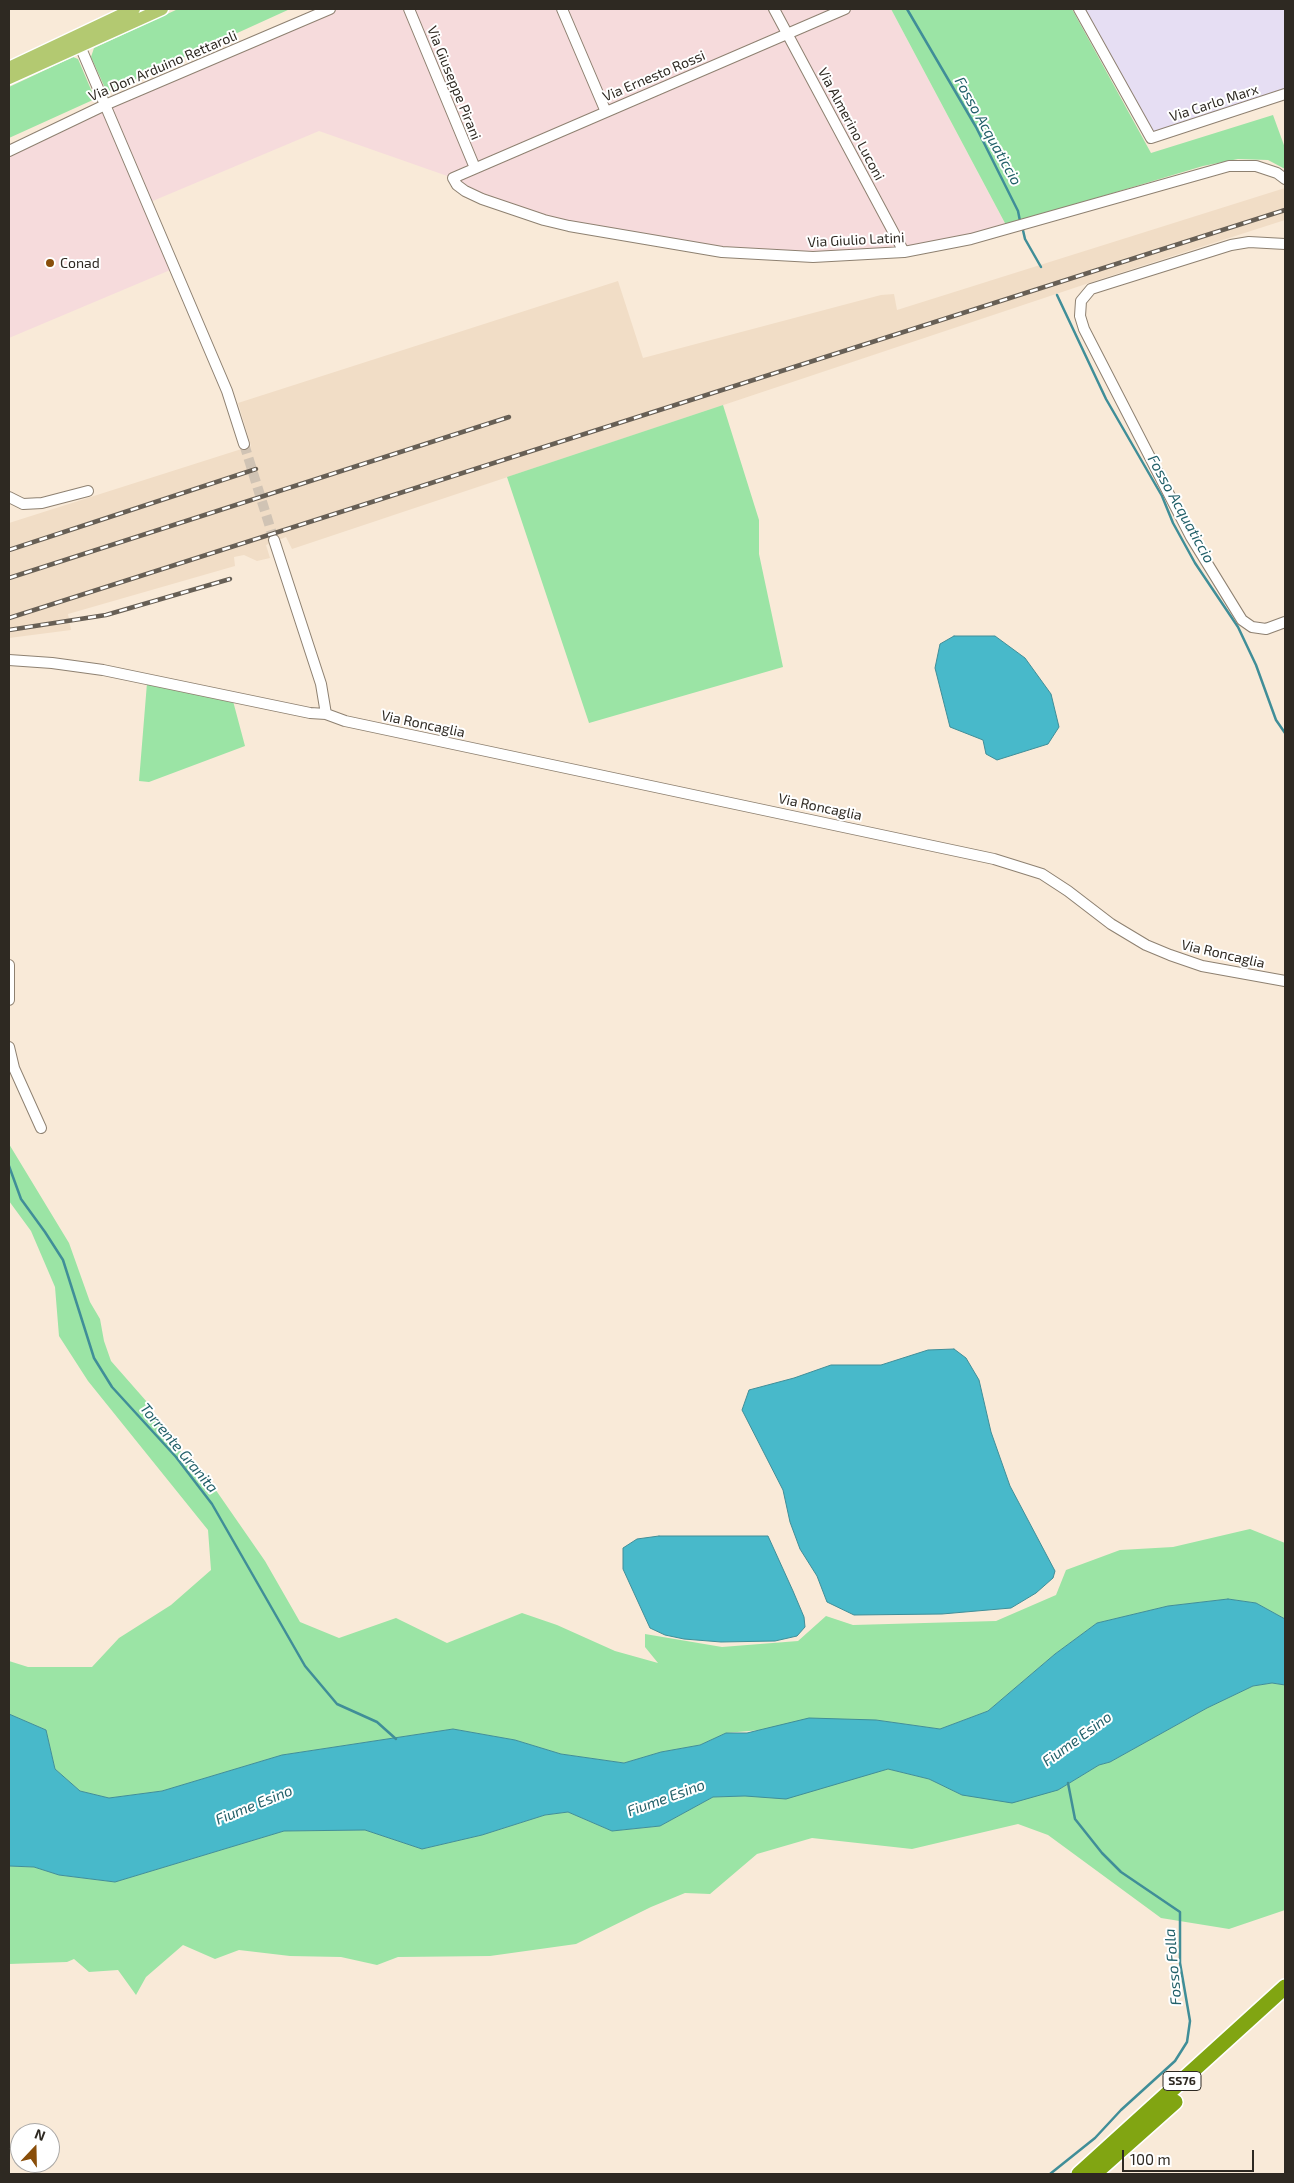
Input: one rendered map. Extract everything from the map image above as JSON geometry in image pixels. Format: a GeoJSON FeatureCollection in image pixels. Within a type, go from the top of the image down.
{"type":"FeatureCollection","features":[{"type":"Feature","properties":{"kind":"highway","name":"SS76"},"geometry":{"type":"LineString","coordinates":[[1079,2174],[1285,1987]]}},
{"type":"Feature","properties":{"kind":"highway","name":"SS76"},"geometry":{"type":"LineString","coordinates":[[1094,2174],[1285,2001]]}},
{"type":"Feature","properties":{"kind":"main road"},"geometry":{"type":"LineString","coordinates":[[9,68],[134,9]]}},
{"type":"Feature","properties":{"kind":"main road"},"geometry":{"type":"LineString","coordinates":[[9,78],[162,9]]}},
{"type":"Feature","properties":{"kind":"street","name":"Via Don Arduino Rettaroli"},"geometry":{"type":"LineString","coordinates":[[9,150],[105,105],[330,9]]}},
{"type":"Feature","properties":{"kind":"street","name":"Via Giuseppe Pirani"},"geometry":{"type":"LineString","coordinates":[[409,9],[475,168]]}},
{"type":"Feature","properties":{"kind":"street"},"geometry":{"type":"LineString","coordinates":[[562,9],[606,112]]}},
{"type":"Feature","properties":{"kind":"street","name":"Via Almerino Luconi"},"geometry":{"type":"LineString","coordinates":[[774,9],[904,252]]}},
{"type":"Feature","properties":{"kind":"street","name":"Via Ernesto Rossi"},"geometry":{"type":"LineString","coordinates":[[475,168],[845,9]]}},
{"type":"Feature","properties":{"kind":"street","name":"Via Carlo Marx"},"geometry":{"type":"LineString","coordinates":[[1079,9],[1151,138],[1285,94]]}},
{"type":"Feature","properties":{"kind":"street"},"geometry":{"type":"LineString","coordinates":[[80,46],[227,391],[244,444]]}},
{"type":"Feature","properties":{"kind":"street","name":"Via Giulio Latini"},"geometry":{"type":"LineString","coordinates":[[475,168],[453,178],[457,185],[465,191],[503,207],[569,226],[731,253],[813,257],[904,252],[970,239],[1229,166],[1256,166],[1277,173],[1285,180]]}},
{"type":"Feature","properties":{"kind":"street"},"geometry":{"type":"LineString","coordinates":[[1285,244],[1249,242],[1231,245],[1092,289],[1081,301],[1080,316],[1084,329],[1191,537],[1242,620],[1252,627],[1266,628],[1285,622]]}},
{"type":"Feature","properties":{"kind":"street"},"geometry":{"type":"LineString","coordinates":[[9,497],[23,504],[42,503],[88,491]]}},
{"type":"Feature","properties":{"kind":"street"},"geometry":{"type":"LineString","coordinates":[[274,540],[321,684],[326,714]]}},
{"type":"Feature","properties":{"kind":"street","name":"Via Roncaglia"},"geometry":{"type":"LineString","coordinates":[[9,660],[52,663],[104,670],[310,713],[326,714],[345,721],[891,836],[1023,866],[1050,878],[1110,924],[1154,948],[1202,966],[1285,981]]}},
{"type":"Feature","properties":{"kind":"street"},"geometry":{"type":"LineString","coordinates":[[9,965],[9,1000]]}},
{"type":"Feature","properties":{"kind":"street"},"geometry":{"type":"LineString","coordinates":[[9,1048],[14,1068],[41,1128]]}},
{"type":"Feature","properties":{"kind":"shaded area"},"geometry":{"type":"Polygon","coordinates":[[[330,9],[891,9],[1008,229],[936,246],[777,256],[569,226],[482,199],[453,178],[319,131],[148,203],[175,268],[9,338],[9,151],[330,9]]]}},
{"type":"Feature","properties":{"kind":"shaded area"},"geometry":{"type":"Polygon","coordinates":[[[1075,9],[1285,9],[1285,100],[1151,138],[1075,9]]]}},
{"type":"Feature","properties":{"kind":"shaded area"},"geometry":{"type":"Polygon","coordinates":[[[1285,188],[1285,220],[1098,280],[292,549],[286,537],[266,545],[270,558],[257,561],[244,555],[234,557],[235,566],[68,614],[71,630],[9,638],[9,523],[251,446],[238,403],[618,281],[643,358],[881,295],[894,294],[897,310],[1285,188]]]}},
{"type":"Feature","properties":{"kind":"green space"},"geometry":{"type":"Polygon","coordinates":[[[178,9],[290,9],[110,91],[105,88],[91,57],[94,48],[178,9]]]}},
{"type":"Feature","properties":{"kind":"green space"},"geometry":{"type":"Polygon","coordinates":[[[891,9],[1072,9],[1151,153],[1273,115],[1285,148],[1285,169],[1268,160],[1238,159],[1203,166],[1006,225],[891,9]]]}},
{"type":"Feature","properties":{"kind":"green space"},"geometry":{"type":"Polygon","coordinates":[[[73,57],[78,59],[95,99],[9,138],[9,87],[73,57]]]}},
{"type":"Feature","properties":{"kind":"green space"},"geometry":{"type":"Polygon","coordinates":[[[723,405],[759,520],[759,554],[783,667],[589,723],[507,477],[723,405]]]}},
{"type":"Feature","properties":{"kind":"green space"},"geometry":{"type":"Polygon","coordinates":[[[147,683],[233,701],[245,746],[149,782],[139,781],[147,683]]]}},
{"type":"Feature","properties":{"kind":"green space"},"geometry":{"type":"Polygon","coordinates":[[[9,1144],[69,1243],[90,1302],[100,1319],[104,1341],[111,1361],[147,1402],[171,1441],[213,1486],[265,1561],[300,1622],[339,1638],[396,1618],[447,1643],[522,1613],[557,1625],[615,1651],[658,1663],[645,1647],[645,1634],[722,1647],[798,1641],[826,1616],[853,1625],[996,1621],[1056,1595],[1066,1570],[1120,1550],[1173,1547],[1250,1529],[1285,1543],[1285,1619],[1256,1603],[1228,1599],[1168,1606],[1097,1623],[1055,1654],[988,1711],[940,1729],[876,1720],[726,1733],[700,1745],[661,1752],[624,1763],[561,1754],[515,1740],[453,1729],[282,1755],[162,1791],[109,1798],[80,1791],[55,1769],[46,1730],[9,1714],[9,1661],[28,1667],[92,1667],[119,1638],[171,1605],[211,1570],[208,1530],[88,1381],[59,1336],[55,1287],[31,1231],[9,1201],[9,1144]]]}},
{"type":"Feature","properties":{"kind":"green space"},"geometry":{"type":"Polygon","coordinates":[[[1272,1683],[1285,1685],[1285,1910],[1229,1929],[1161,1918],[1048,1835],[1018,1824],[912,1849],[812,1838],[757,1854],[710,1894],[685,1893],[651,1907],[576,1944],[490,1956],[398,1957],[377,1965],[341,1957],[290,1956],[239,1950],[215,1959],[183,1945],[146,1977],[136,1995],[118,1970],[89,1972],[74,1959],[67,1962],[9,1964],[9,1866],[34,1867],[59,1875],[115,1882],[284,1831],[365,1830],[422,1849],[482,1835],[545,1815],[568,1812],[612,1831],[660,1826],[713,1797],[745,1796],[855,1777],[888,1769],[929,1779],[962,1795],[1058,1790],[1099,1765],[1110,1762],[1207,1708],[1253,1686],[1272,1683]]]}},
{"type":"Feature","properties":{"kind":"water"},"geometry":{"type":"Polygon","coordinates":[[[954,636],[995,636],[1025,658],[1051,694],[1059,727],[1048,744],[997,760],[986,754],[983,740],[950,727],[935,668],[940,644],[954,636]]]}},
{"type":"Feature","properties":{"kind":"water"},"geometry":{"type":"Polygon","coordinates":[[[954,1349],[966,1358],[979,1380],[991,1432],[1010,1486],[1055,1571],[1053,1578],[1036,1593],[1011,1608],[942,1614],[854,1615],[827,1602],[817,1576],[800,1549],[790,1522],[783,1490],[742,1410],[749,1390],[794,1378],[831,1365],[881,1365],[928,1350],[954,1349]]]}},
{"type":"Feature","properties":{"kind":"water"},"geometry":{"type":"Polygon","coordinates":[[[659,1536],[768,1536],[804,1617],[805,1627],[797,1636],[775,1641],[721,1642],[684,1639],[665,1635],[650,1628],[623,1569],[623,1548],[637,1539],[659,1536]]]}},
{"type":"Feature","properties":{"kind":"water","name":"Fiume Esino"},"geometry":{"type":"Polygon","coordinates":[[[1228,1599],[1256,1603],[1285,1619],[1285,1685],[1272,1683],[1253,1686],[1207,1708],[1110,1762],[1099,1765],[1058,1790],[1012,1803],[962,1795],[929,1779],[888,1769],[786,1799],[745,1796],[713,1797],[660,1826],[612,1831],[568,1812],[545,1815],[482,1835],[422,1849],[365,1830],[284,1831],[115,1882],[59,1875],[34,1867],[9,1866],[9,1714],[46,1730],[55,1769],[80,1791],[109,1798],[162,1791],[282,1755],[453,1729],[515,1740],[561,1754],[624,1763],[661,1752],[700,1745],[726,1733],[747,1733],[809,1718],[876,1720],[940,1729],[988,1711],[1055,1654],[1097,1623],[1168,1606],[1228,1599]]]}},
{"type":"Feature","properties":{"kind":"waterway","name":"Fosso Acquaticcio"},"geometry":{"type":"LineString","coordinates":[[907,9],[976,127],[1018,211],[1020,221]]}},
{"type":"Feature","properties":{"kind":"waterway","name":"Fosso Acquaticcio"},"geometry":{"type":"LineString","coordinates":[[1022,226],[1025,239],[1041,267]]}},
{"type":"Feature","properties":{"kind":"waterway","name":"Fosso Acquaticcio"},"geometry":{"type":"LineString","coordinates":[[1057,295],[1106,399],[1162,496],[1173,523],[1195,563],[1238,627],[1256,665],[1276,720],[1285,733]]}},
{"type":"Feature","properties":{"kind":"waterway","name":"Torrente Granita"},"geometry":{"type":"LineString","coordinates":[[9,1166],[21,1199],[63,1260],[94,1358],[112,1387],[176,1457],[212,1504],[305,1666],[337,1704],[377,1722],[396,1739]]}},
{"type":"Feature","properties":{"kind":"waterway","name":"Fosso Folla"},"geometry":{"type":"LineString","coordinates":[[1050,2174],[1095,2138],[1121,2110],[1175,2061],[1187,2042],[1190,2021],[1180,1963],[1180,1912],[1121,1872],[1102,1853],[1075,1819],[1068,1783]]}},
{"type":"Feature","properties":{"kind":"tunnel"},"geometry":{"type":"LineString","coordinates":[[244,444],[274,540]]}},
{"type":"Feature","properties":{"kind":"railway"},"geometry":{"type":"LineString","coordinates":[[9,618],[1285,210]]}},
{"type":"Feature","properties":{"kind":"railway"},"geometry":{"type":"LineString","coordinates":[[9,578],[509,417]]}},
{"type":"Feature","properties":{"kind":"railway"},"geometry":{"type":"LineString","coordinates":[[9,550],[256,469]]}},
{"type":"Feature","properties":{"kind":"railway"},"geometry":{"type":"LineString","coordinates":[[9,630],[106,615],[230,579]]}},
{"type":"Feature","properties":{"kind":"place","name":"Conad"},"geometry":{"type":"Point","coordinates":[50,263]}}]}
